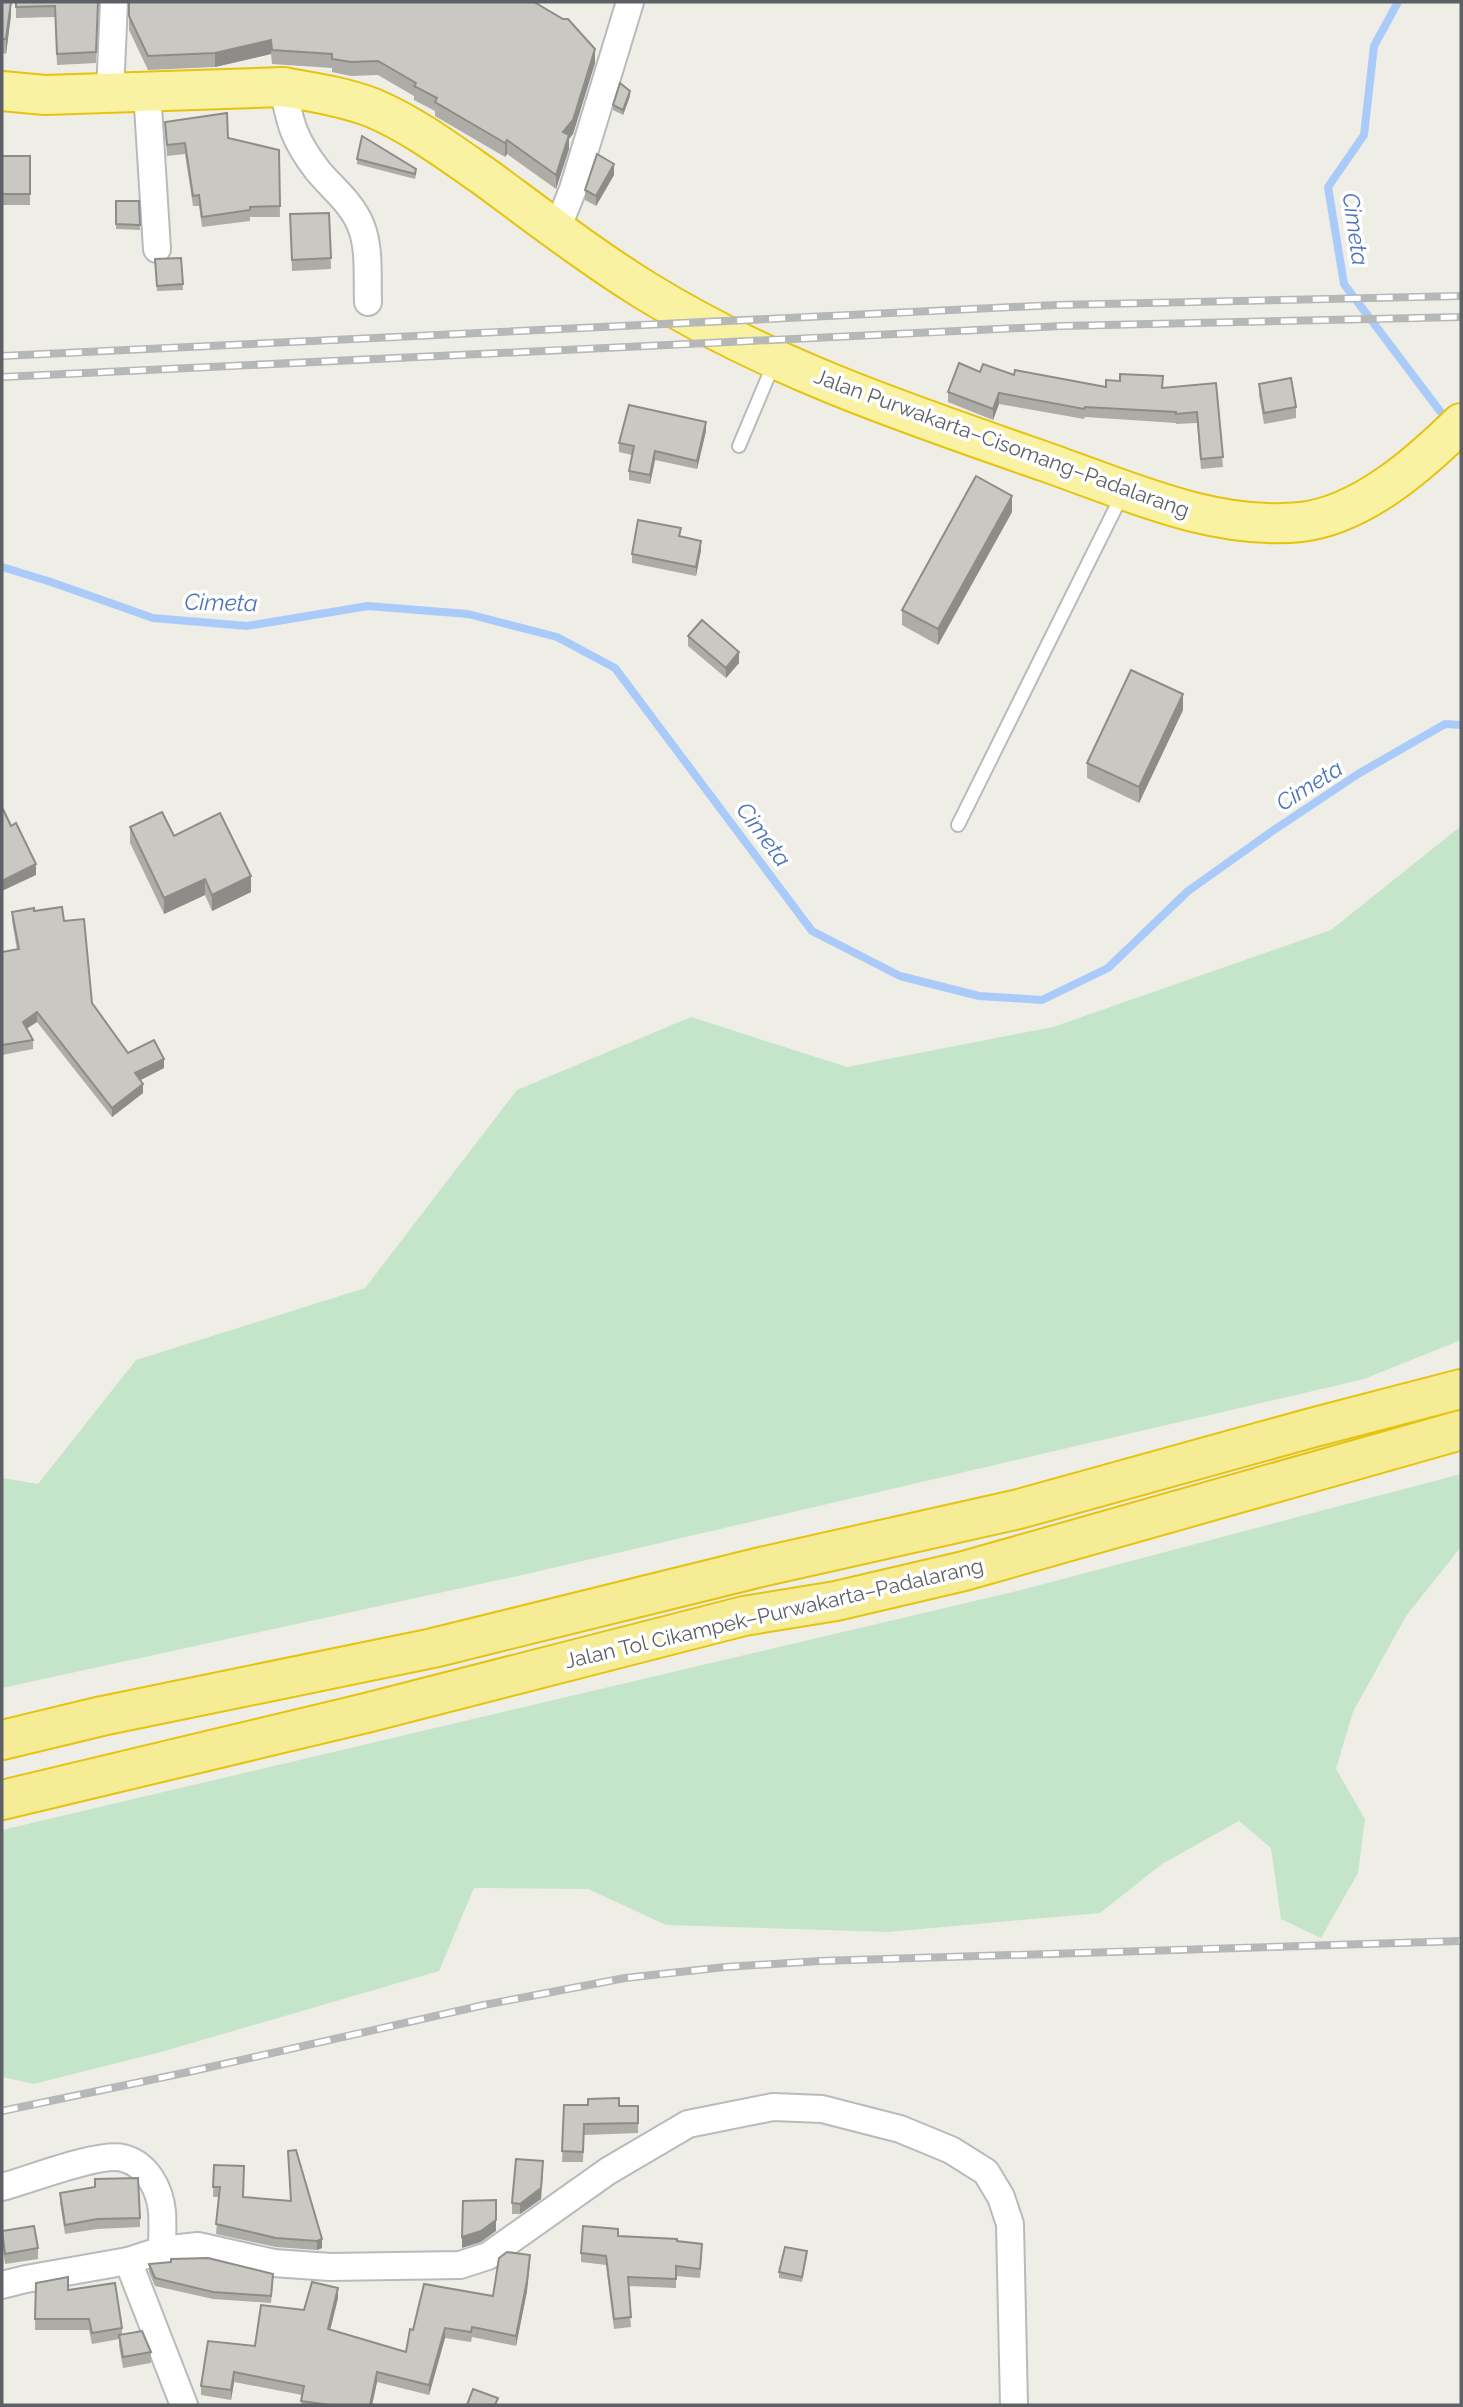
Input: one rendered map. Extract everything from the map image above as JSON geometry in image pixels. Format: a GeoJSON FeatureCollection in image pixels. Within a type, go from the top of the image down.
{"type":"FeatureCollection","features":[{"type":"Feature","properties":{"kind":"highway","name":"Jalan Purwakarta–Cisomang–Padalarang"},"geometry":{"type":"LineString","coordinates":[[2,91],[45,95],[283,87],[314,92],[371,108],[431,138],[644,290],[711,329],[775,361],[889,408],[1124,490],[1206,515],[1269,523],[1304,522],[1334,513],[1371,496],[1426,457],[1461,424]]}},
{"type":"Feature","properties":{"kind":"highway"},"geometry":{"type":"LineString","coordinates":[[2,1740],[102,1716],[433,1648],[765,1566],[1019,1509],[1461,1389]]}},
{"type":"Feature","properties":{"kind":"highway","name":"Jalan Tol Cikampek–Purwakarta–Padalarang"},"geometry":{"type":"LineString","coordinates":[[2,1800],[366,1713],[744,1616],[836,1601],[964,1571],[1461,1430]]}},
{"type":"Feature","properties":{"kind":"street"},"geometry":{"type":"LineString","coordinates":[[110,92],[114,2]]}},
{"type":"Feature","properties":{"kind":"street"},"geometry":{"type":"LineString","coordinates":[[557,229],[573,189],[630,2]]}},
{"type":"Feature","properties":{"kind":"street"},"geometry":{"type":"LineString","coordinates":[[283,87],[290,125],[298,141],[319,171],[353,208],[360,223],[365,236],[368,302]]}},
{"type":"Feature","properties":{"kind":"street"},"geometry":{"type":"LineString","coordinates":[[147,91],[157,249]]}},
{"type":"Feature","properties":{"kind":"street"},"geometry":{"type":"LineString","coordinates":[[2,2285],[128,2261],[162,2250],[198,2246],[274,2263],[330,2267],[460,2265],[488,2256],[608,2171],[688,2124],[773,2106],[822,2109],[900,2129],[951,2150],[986,2172],[1001,2197],[1010,2224],[1014,2405]]}},
{"type":"Feature","properties":{"kind":"street"},"geometry":{"type":"LineString","coordinates":[[2,2187],[102,2158],[122,2158],[139,2165],[155,2183],[162,2211],[162,2250]]}},
{"type":"Feature","properties":{"kind":"street"},"geometry":{"type":"LineString","coordinates":[[128,2261],[184,2405]]}},
{"type":"Feature","properties":{"kind":"lane"},"geometry":{"type":"LineString","coordinates":[[738,446],[775,361]]}},
{"type":"Feature","properties":{"kind":"lane"},"geometry":{"type":"LineString","coordinates":[[958,825],[1124,490]]}},
{"type":"Feature","properties":{"kind":"green space"},"geometry":{"type":"Polygon","coordinates":[[[1461,826],[1461,1340],[1364,1379],[531,1573],[2,1688],[2,1478],[38,1484],[136,1360],[365,1288],[517,1090],[691,1017],[847,1067],[1053,1027],[1331,930],[1461,826]]]}},
{"type":"Feature","properties":{"kind":"green space"},"geometry":{"type":"Polygon","coordinates":[[[1461,1474],[1461,1547],[1406,1616],[1353,1712],[1336,1769],[1365,1819],[1358,1873],[1321,1938],[1281,1919],[1271,1848],[1239,1821],[1162,1864],[1100,1913],[888,1932],[666,1925],[588,1889],[474,1888],[439,1971],[161,2052],[34,2084],[2,2077],[2,1830],[1021,1590],[1461,1474]]]}},
{"type":"Feature","properties":{"kind":"building"},"geometry":{"type":"Polygon","coordinates":[[[2,2],[11,2],[6,39],[2,39],[2,2]]]}},
{"type":"Feature","properties":{"kind":"building"},"geometry":{"type":"Polygon","coordinates":[[[16,2],[98,2],[96,52],[57,54],[55,6],[16,7],[16,2]]]}},
{"type":"Feature","properties":{"kind":"building"},"geometry":{"type":"Polygon","coordinates":[[[129,2],[534,2],[563,19],[568,19],[595,49],[573,120],[563,132],[569,135],[556,175],[507,140],[505,143],[435,102],[437,98],[378,61],[351,62],[332,59],[332,54],[272,50],[271,40],[215,53],[148,56],[129,16],[129,2]]]}},
{"type":"Feature","properties":{"kind":"building"},"geometry":{"type":"Polygon","coordinates":[[[620,83],[630,91],[623,110],[613,105],[620,83]]]}},
{"type":"Feature","properties":{"kind":"building"},"geometry":{"type":"Polygon","coordinates":[[[227,113],[228,138],[279,150],[280,206],[250,207],[250,210],[202,217],[199,195],[193,196],[185,143],[167,145],[165,122],[227,113]]]}},
{"type":"Feature","properties":{"kind":"building"},"geometry":{"type":"Polygon","coordinates":[[[362,136],[416,169],[415,174],[357,159],[362,136]]]}},
{"type":"Feature","properties":{"kind":"building"},"geometry":{"type":"Polygon","coordinates":[[[597,154],[614,164],[596,196],[585,190],[597,154]]]}},
{"type":"Feature","properties":{"kind":"building"},"geometry":{"type":"Polygon","coordinates":[[[2,156],[30,156],[30,194],[2,194],[2,156]]]}},
{"type":"Feature","properties":{"kind":"building"},"geometry":{"type":"Polygon","coordinates":[[[116,201],[139,201],[140,225],[116,224],[116,201]]]}},
{"type":"Feature","properties":{"kind":"building"},"geometry":{"type":"Polygon","coordinates":[[[329,213],[331,258],[292,260],[290,214],[329,213]]]}},
{"type":"Feature","properties":{"kind":"building"},"geometry":{"type":"Polygon","coordinates":[[[181,258],[183,284],[157,286],[155,259],[181,258]]]}},
{"type":"Feature","properties":{"kind":"building"},"geometry":{"type":"Polygon","coordinates":[[[959,363],[980,372],[983,364],[1014,375],[1015,370],[1106,387],[1106,380],[1120,381],[1120,374],[1163,376],[1162,388],[1216,383],[1223,457],[1201,459],[1197,412],[1176,414],[1084,409],[999,393],[993,409],[948,392],[959,363]]]}},
{"type":"Feature","properties":{"kind":"building"},"geometry":{"type":"Polygon","coordinates":[[[1291,378],[1296,407],[1264,413],[1259,384],[1291,378]]]}},
{"type":"Feature","properties":{"kind":"building"},"geometry":{"type":"Polygon","coordinates":[[[629,405],[706,422],[697,461],[655,451],[650,475],[629,471],[634,446],[619,443],[629,405]]]}},
{"type":"Feature","properties":{"kind":"building"},"geometry":{"type":"Polygon","coordinates":[[[976,476],[1012,496],[938,629],[902,610],[976,476]]]}},
{"type":"Feature","properties":{"kind":"building"},"geometry":{"type":"Polygon","coordinates":[[[638,520],[681,528],[679,536],[701,541],[696,567],[632,554],[638,520]]]}},
{"type":"Feature","properties":{"kind":"building"},"geometry":{"type":"Polygon","coordinates":[[[702,620],[739,652],[726,668],[688,636],[702,620]]]}},
{"type":"Feature","properties":{"kind":"building"},"geometry":{"type":"Polygon","coordinates":[[[1131,670],[1183,694],[1139,787],[1087,763],[1131,670]]]}},
{"type":"Feature","properties":{"kind":"building"},"geometry":{"type":"Polygon","coordinates":[[[2,807],[11,826],[16,823],[36,864],[2,881],[2,807]]]}},
{"type":"Feature","properties":{"kind":"building"},"geometry":{"type":"Polygon","coordinates":[[[162,812],[174,836],[220,813],[251,876],[212,895],[205,879],[164,898],[130,827],[162,812]]]}},
{"type":"Feature","properties":{"kind":"building"},"geometry":{"type":"Polygon","coordinates":[[[62,907],[64,921],[84,919],[92,1003],[128,1053],[154,1040],[164,1059],[135,1073],[143,1084],[112,1108],[37,1012],[23,1022],[33,1040],[2,1045],[2,952],[19,949],[12,912],[62,907]]]}},
{"type":"Feature","properties":{"kind":"building"},"geometry":{"type":"Polygon","coordinates":[[[619,2098],[619,2106],[638,2106],[638,2123],[584,2124],[583,2152],[562,2151],[564,2105],[588,2105],[588,2099],[619,2098]]]}},
{"type":"Feature","properties":{"kind":"building"},"geometry":{"type":"Polygon","coordinates":[[[296,2150],[322,2239],[317,2241],[276,2238],[216,2224],[220,2187],[213,2187],[214,2165],[244,2166],[243,2197],[291,2201],[288,2151],[296,2150]]]}},
{"type":"Feature","properties":{"kind":"building"},"geometry":{"type":"Polygon","coordinates":[[[516,2159],[543,2161],[541,2188],[520,2204],[512,2203],[516,2159]]]}},
{"type":"Feature","properties":{"kind":"building"},"geometry":{"type":"Polygon","coordinates":[[[138,2178],[140,2218],[97,2219],[65,2225],[60,2193],[95,2187],[95,2179],[138,2178]]]}},
{"type":"Feature","properties":{"kind":"building"},"geometry":{"type":"Polygon","coordinates":[[[496,2200],[496,2220],[481,2231],[462,2237],[463,2201],[496,2200]]]}},
{"type":"Feature","properties":{"kind":"building"},"geometry":{"type":"Polygon","coordinates":[[[34,2226],[38,2248],[5,2254],[2,2231],[34,2226]]]}},
{"type":"Feature","properties":{"kind":"building"},"geometry":{"type":"Polygon","coordinates":[[[583,2226],[618,2229],[618,2236],[677,2239],[702,2244],[700,2269],[676,2266],[676,2279],[628,2277],[631,2317],[614,2319],[606,2256],[581,2253],[583,2226]]]}},
{"type":"Feature","properties":{"kind":"building"},"geometry":{"type":"Polygon","coordinates":[[[785,2247],[807,2251],[802,2277],[779,2272],[785,2247]]]}},
{"type":"Feature","properties":{"kind":"building"},"geometry":{"type":"Polygon","coordinates":[[[507,2252],[530,2255],[516,2336],[472,2327],[471,2332],[445,2328],[429,2385],[377,2372],[370,2405],[330,2405],[301,2401],[304,2386],[234,2372],[231,2390],[201,2386],[208,2341],[255,2346],[261,2305],[304,2310],[312,2282],[338,2288],[328,2329],[406,2352],[424,2284],[493,2296],[499,2258],[507,2252]]]}},
{"type":"Feature","properties":{"kind":"building"},"geometry":{"type":"Polygon","coordinates":[[[208,2258],[273,2274],[271,2296],[213,2292],[155,2278],[149,2264],[171,2262],[171,2259],[208,2258]]]}},
{"type":"Feature","properties":{"kind":"building"},"geometry":{"type":"Polygon","coordinates":[[[68,2277],[68,2290],[115,2283],[122,2328],[92,2333],[89,2319],[35,2319],[36,2283],[68,2277]]]}},
{"type":"Feature","properties":{"kind":"building"},"geometry":{"type":"Polygon","coordinates":[[[142,2331],[151,2352],[123,2357],[119,2335],[142,2331]]]}},
{"type":"Feature","properties":{"kind":"building"},"geometry":{"type":"Polygon","coordinates":[[[473,2389],[498,2398],[495,2405],[467,2405],[473,2389]]]}},
{"type":"Feature","properties":{"kind":"waterway","name":"Cimeta"},"geometry":{"type":"LineString","coordinates":[[1398,2],[1374,46],[1364,135],[1328,187],[1344,284],[1449,423]]}},
{"type":"Feature","properties":{"kind":"waterway","name":"Cimeta"},"geometry":{"type":"LineString","coordinates":[[2,567],[153,618],[247,626],[368,606],[468,614],[557,637],[615,668],[812,931],[900,976],[979,996],[1042,1000],[1108,968],[1188,891],[1271,832],[1358,774],[1445,724],[1461,725]]}},
{"type":"Feature","properties":{"kind":"railway"},"geometry":{"type":"LineString","coordinates":[[2,356],[1056,305],[1461,296]]}},
{"type":"Feature","properties":{"kind":"railway"},"geometry":{"type":"LineString","coordinates":[[2,377],[1062,326],[1461,317]]}},
{"type":"Feature","properties":{"kind":"railway"},"geometry":{"type":"LineString","coordinates":[[2,2111],[484,2005],[625,1978],[725,1967],[820,1961],[1461,1941]]}}]}
